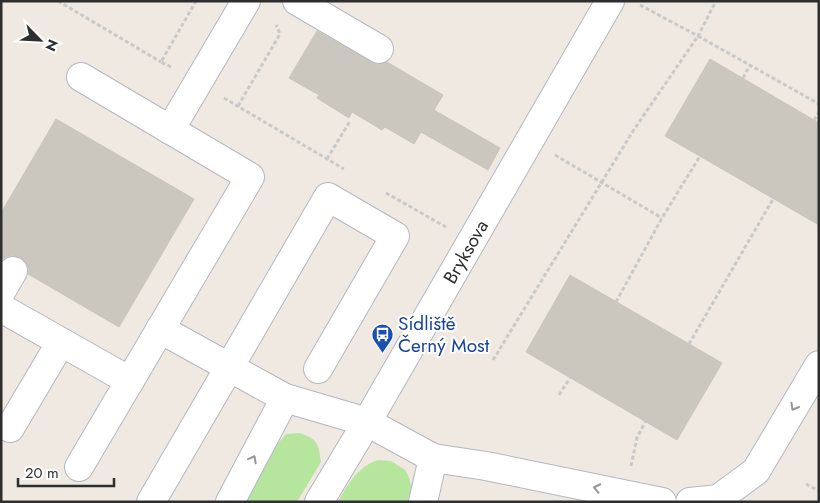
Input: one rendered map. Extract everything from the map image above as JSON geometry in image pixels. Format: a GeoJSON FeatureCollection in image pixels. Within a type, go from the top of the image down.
{"type":"FeatureCollection","features":[{"type":"Feature","properties":{"kind":"street"},"geometry":{"type":"LineString","coordinates":[[170,130],[246,1]]}},
{"type":"Feature","properties":{"kind":"street"},"geometry":{"type":"LineString","coordinates":[[297,1],[379,49]]}},
{"type":"Feature","properties":{"kind":"street","name":"Bryksova"},"geometry":{"type":"LineString","coordinates":[[319,502],[610,1]]}},
{"type":"Feature","properties":{"kind":"street"},"geometry":{"type":"LineString","coordinates":[[79,467],[250,177],[81,77]]}},
{"type":"Feature","properties":{"kind":"street"},"geometry":{"type":"LineString","coordinates":[[151,502],[328,197],[395,236],[318,369]]}},
{"type":"Feature","properties":{"kind":"street"},"geometry":{"type":"LineString","coordinates":[[1,308],[130,381]]}},
{"type":"Feature","properties":{"kind":"street"},"geometry":{"type":"LineString","coordinates":[[160,329],[285,398],[367,422],[433,458],[486,466],[662,502]]}},
{"type":"Feature","properties":{"kind":"street"},"geometry":{"type":"LineString","coordinates":[[10,428],[61,342]]}},
{"type":"Feature","properties":{"kind":"street"},"geometry":{"type":"LineString","coordinates":[[690,502],[718,500],[756,471],[819,365]]}},
{"type":"Feature","properties":{"kind":"street"},"geometry":{"type":"LineString","coordinates":[[230,502],[285,398]]}},
{"type":"Feature","properties":{"kind":"street"},"geometry":{"type":"LineString","coordinates":[[422,502],[433,458]]}},
{"type":"Feature","properties":{"kind":"path"},"geometry":{"type":"LineString","coordinates":[[58,1],[161,62]]}},
{"type":"Feature","properties":{"kind":"path"},"geometry":{"type":"LineString","coordinates":[[634,1],[819,104]]}},
{"type":"Feature","properties":{"kind":"path"},"geometry":{"type":"LineString","coordinates":[[494,360],[633,131],[698,36],[716,1]]}},
{"type":"Feature","properties":{"kind":"path"},"geometry":{"type":"LineString","coordinates":[[238,106],[280,34],[274,18]]}},
{"type":"Feature","properties":{"kind":"path"},"geometry":{"type":"LineString","coordinates":[[743,78],[750,66]]}},
{"type":"Feature","properties":{"kind":"path"},"geometry":{"type":"LineString","coordinates":[[814,120],[819,112]]}},
{"type":"Feature","properties":{"kind":"path"},"geometry":{"type":"LineString","coordinates":[[327,159],[350,121]]}},
{"type":"Feature","properties":{"kind":"path"},"geometry":{"type":"LineString","coordinates":[[529,140],[662,218]]}},
{"type":"Feature","properties":{"kind":"path"},"geometry":{"type":"LineString","coordinates":[[616,302],[662,218],[700,156]]}},
{"type":"Feature","properties":{"kind":"path"},"geometry":{"type":"LineString","coordinates":[[689,344],[774,199]]}},
{"type":"Feature","properties":{"kind":"path"},"geometry":{"type":"LineString","coordinates":[[559,395],[570,378]]}},
{"type":"Feature","properties":{"kind":"path"},"geometry":{"type":"LineString","coordinates":[[630,473],[637,438],[645,422]]}},
{"type":"Feature","properties":{"kind":"path"},"geometry":{"type":"LineString","coordinates":[[806,484],[819,491]]}},
{"type":"Feature","properties":{"kind":"green space"},"geometry":{"type":"Polygon","coordinates":[[[299,433],[314,440],[318,446],[321,462],[297,502],[242,502],[274,448],[286,434],[299,433]]]}},
{"type":"Feature","properties":{"kind":"green space"},"geometry":{"type":"Polygon","coordinates":[[[379,460],[391,461],[405,470],[412,488],[407,502],[338,502],[354,476],[365,466],[379,460]]]}},
{"type":"Feature","properties":{"kind":"building"},"geometry":{"type":"Polygon","coordinates":[[[317,31],[371,62],[379,65],[387,62],[443,95],[434,110],[500,148],[488,170],[421,132],[414,144],[385,127],[382,130],[352,112],[349,118],[317,98],[319,95],[289,78],[317,31]]]}},
{"type":"Feature","properties":{"kind":"building"},"geometry":{"type":"Polygon","coordinates":[[[710,59],[819,123],[819,225],[665,136],[710,59]]]}},
{"type":"Feature","properties":{"kind":"building"},"geometry":{"type":"Polygon","coordinates":[[[56,119],[194,199],[119,327],[28,274],[27,264],[21,258],[12,255],[1,258],[1,213],[56,119]]]}},
{"type":"Feature","properties":{"kind":"building"},"geometry":{"type":"Polygon","coordinates":[[[570,275],[722,363],[677,440],[526,352],[570,275]]]}},
{"type":"Feature","properties":{"kind":"place","name":"Sídliště Černý Most"},"geometry":{"type":"Point","coordinates":[382,353]}}]}
